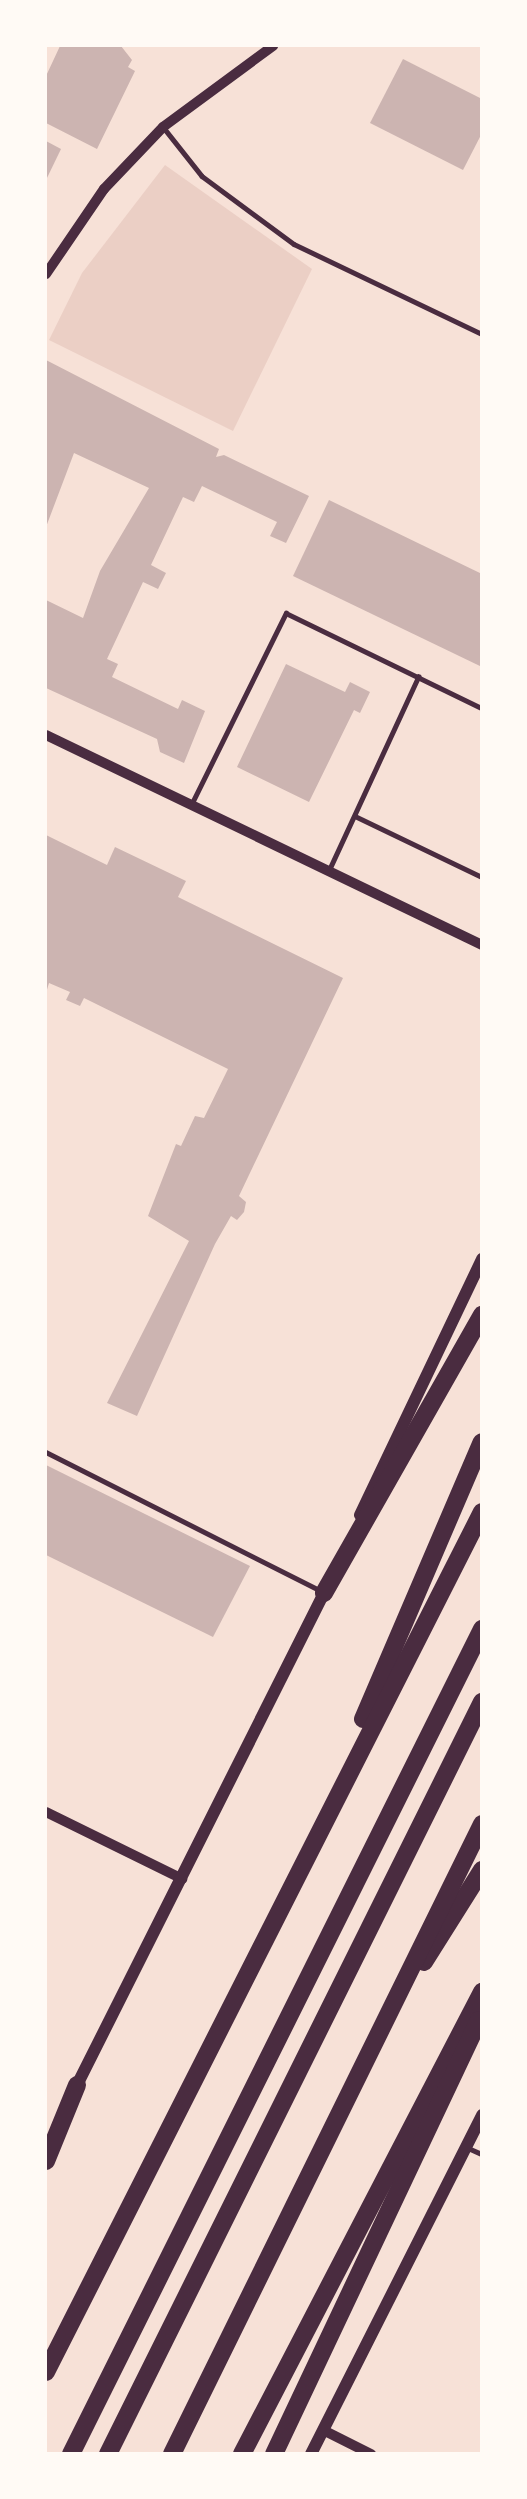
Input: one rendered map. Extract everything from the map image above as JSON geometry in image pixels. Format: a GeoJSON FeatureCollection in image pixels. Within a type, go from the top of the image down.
{"type":"FeatureCollection","features":[{"type":"Feature","properties":{"kind":"highway"},"geometry":{"type":"LineString","coordinates":[[324,1593],[481,1315]]}},
{"type":"Feature","properties":{"kind":"highway"},"geometry":{"type":"LineString","coordinates":[[312,1840],[481,1442]]}},
{"type":"Feature","properties":{"kind":"highway"},"geometry":{"type":"LineString","coordinates":[[46,2372],[312,1840],[481,1512]]}},
{"type":"Feature","properties":{"kind":"highway"},"geometry":{"type":"LineString","coordinates":[[71,2454],[481,1629]]}},
{"type":"Feature","properties":{"kind":"highway"},"geometry":{"type":"LineString","coordinates":[[108,2454],[481,1702]]}},
{"type":"Feature","properties":{"kind":"highway"},"geometry":{"type":"LineString","coordinates":[[172,2454],[481,1824]]}},
{"type":"Feature","properties":{"kind":"highway"},"geometry":{"type":"LineString","coordinates":[[369,2051],[481,1870]]}},
{"type":"Feature","properties":{"kind":"highway"},"geometry":{"type":"LineString","coordinates":[[242,2454],[481,1992]]}},
{"type":"Feature","properties":{"kind":"highway"},"geometry":{"type":"LineString","coordinates":[[274,2454],[481,2016]]}},
{"type":"Feature","properties":{"kind":"highway"},"geometry":{"type":"LineString","coordinates":[[46,2161],[77,2085]]}},
{"type":"Feature","properties":{"kind":"main road"},"geometry":{"type":"LineString","coordinates":[[46,2144],[324,1593],[481,1259]]}},
{"type":"Feature","properties":{"kind":"main road"},"geometry":{"type":"LineString","coordinates":[[312,2454],[481,2115]]}},
{"type":"Feature","properties":{"kind":"street"},"geometry":{"type":"LineString","coordinates":[[46,274],[104,189],[163,127],[273,46]]}},
{"type":"Feature","properties":{"kind":"street"},"geometry":{"type":"LineString","coordinates":[[46,735],[481,946]]}},
{"type":"Feature","properties":{"kind":"street"},"geometry":{"type":"LineString","coordinates":[[46,1812],[182,1879]]}},
{"type":"Feature","properties":{"kind":"street"},"geometry":{"type":"LineString","coordinates":[[323,2430],[371,2454]]}},
{"type":"Feature","properties":{"kind":"lane"},"geometry":{"type":"LineString","coordinates":[[163,127],[202,176],[242,211],[294,244],[481,334]]}},
{"type":"Feature","properties":{"kind":"lane"},"geometry":{"type":"LineString","coordinates":[[191,806],[286,613],[481,708]]}},
{"type":"Feature","properties":{"kind":"lane"},"geometry":{"type":"LineString","coordinates":[[329,871],[418,677]]}},
{"type":"Feature","properties":{"kind":"lane"},"geometry":{"type":"LineString","coordinates":[[355,816],[481,877]]}},
{"type":"Feature","properties":{"kind":"lane"},"geometry":{"type":"LineString","coordinates":[[46,1452],[324,1593]]}},
{"type":"Feature","properties":{"kind":"lane"},"geometry":{"type":"LineString","coordinates":[[465,2147],[481,2154]]}},
{"type":"Feature","properties":{"kind":"shaded area"},"geometry":{"type":"Polygon","coordinates":[[[165,165],[312,269],[233,431],[49,340],[82,273],[165,165]]]}},
{"type":"Feature","properties":{"kind":"building"},"geometry":{"type":"Polygon","coordinates":[[[60,46],[121,46],[132,60],[128,67],[135,71],[97,149],[46,123],[46,76],[60,46]]]}},
{"type":"Feature","properties":{"kind":"building"},"geometry":{"type":"Polygon","coordinates":[[[403,59],[482,99],[482,133],[463,170],[370,123],[403,59]]]}},
{"type":"Feature","properties":{"kind":"building"},"geometry":{"type":"Polygon","coordinates":[[[46,141],[61,149],[46,180],[46,141]]]}},
{"type":"Feature","properties":{"kind":"building"},"geometry":{"type":"Polygon","coordinates":[[[46,360],[219,449],[216,457],[224,455],[309,496],[286,543],[270,536],[277,522],[202,486],[194,502],[183,497],[151,565],[166,573],[158,589],[143,582],[107,659],[118,664],[112,677],[178,709],[182,700],[205,711],[184,763],[160,752],[157,739],[46,688],[46,600],[83,618],[100,571],[149,488],[74,453],[46,527],[46,360]]]}},
{"type":"Feature","properties":{"kind":"building"},"geometry":{"type":"Polygon","coordinates":[[[329,500],[482,574],[482,667],[293,576],[329,500]]]}},
{"type":"Feature","properties":{"kind":"building"},"geometry":{"type":"Polygon","coordinates":[[[286,664],[345,692],[350,682],[370,692],[360,713],[354,710],[309,802],[237,767],[286,664]]]}},
{"type":"Feature","properties":{"kind":"building"},"geometry":{"type":"Polygon","coordinates":[[[46,835],[107,865],[115,847],[186,881],[178,897],[343,978],[239,1196],[246,1202],[244,1212],[237,1220],[231,1216],[215,1244],[137,1416],[107,1403],[189,1241],[148,1216],[176,1144],[181,1146],[195,1116],[204,1118],[228,1069],[84,998],[80,1006],[66,1000],[70,992],[49,983],[46,993],[46,835]]]}},
{"type":"Feature","properties":{"kind":"building"},"geometry":{"type":"Polygon","coordinates":[[[46,1465],[250,1566],[213,1637],[46,1555],[46,1465]]]}}]}
